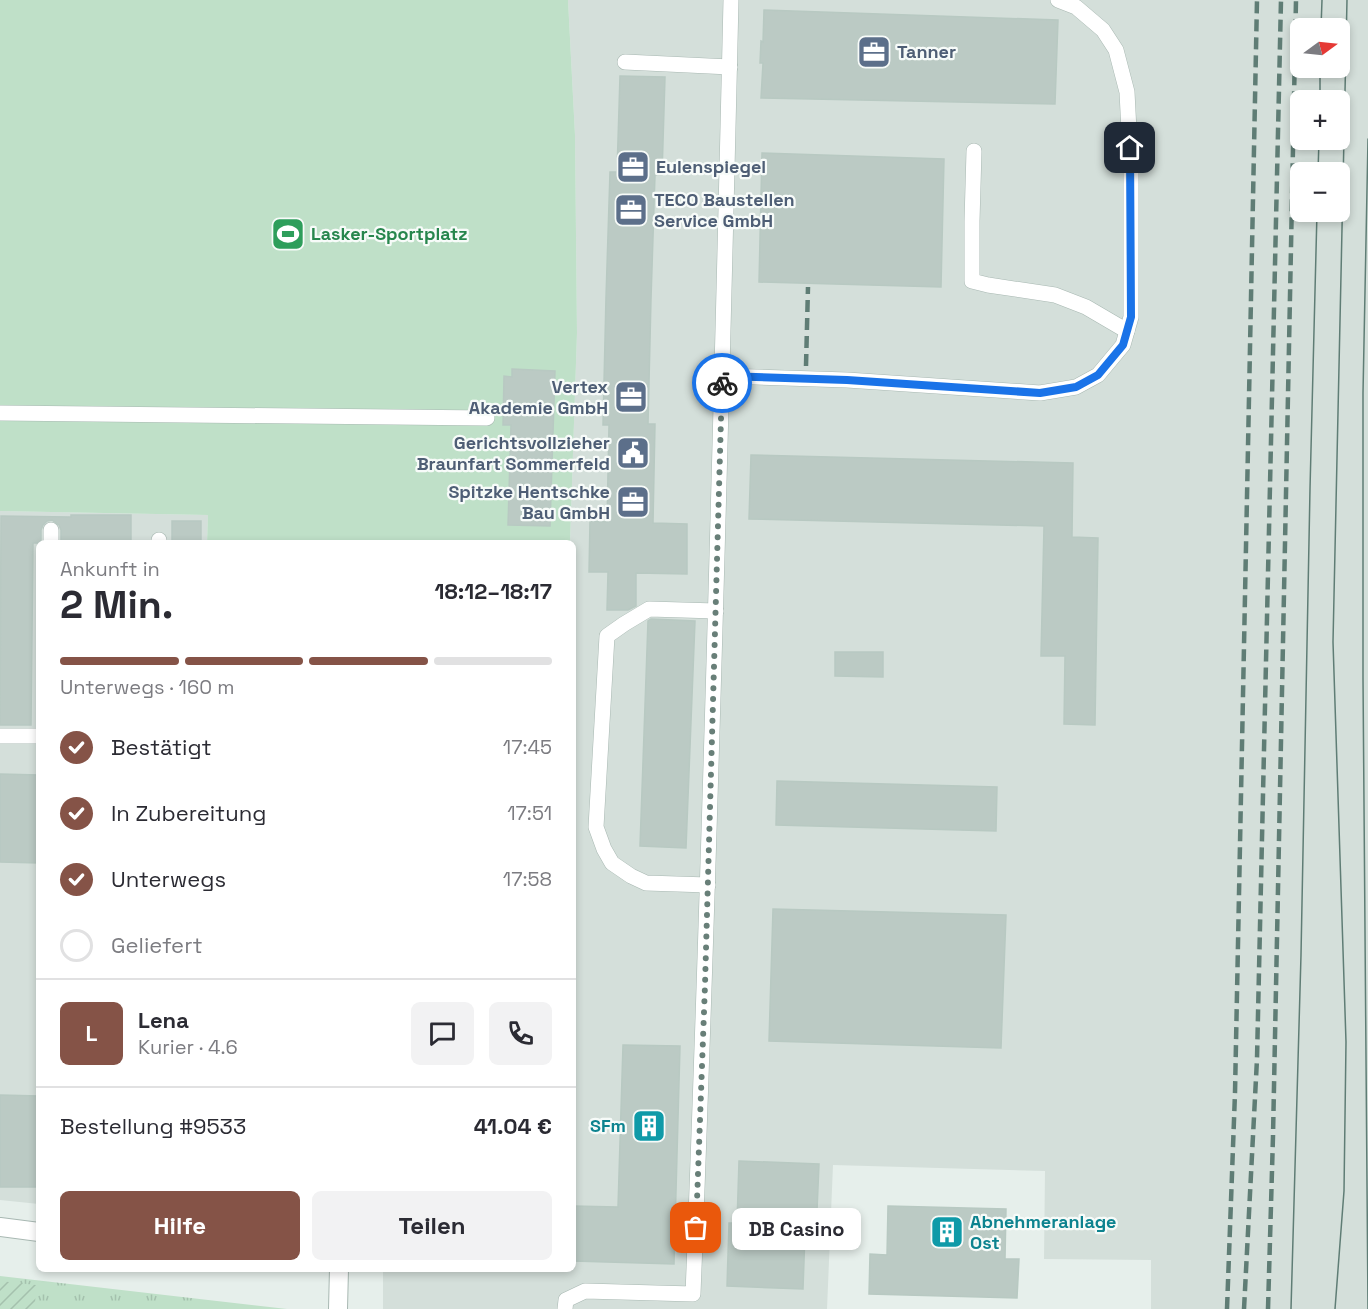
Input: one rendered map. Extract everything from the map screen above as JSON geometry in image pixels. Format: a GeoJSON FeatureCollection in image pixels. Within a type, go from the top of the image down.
{"type":"FeatureCollection","features":[{"type":"Feature","properties":{"kind":"street"},"geometry":{"type":"LineString","coordinates":[[0,1227],[36,1232]]}},
{"type":"Feature","properties":{"kind":"street"},"geometry":{"type":"LineString","coordinates":[[338,1309],[339,1272]]}},
{"type":"Feature","properties":{"kind":"lane"},"geometry":{"type":"LineString","coordinates":[[565,1309],[566,1300],[585,1291],[693,1294],[723,376],[731,0]]}},
{"type":"Feature","properties":{"kind":"lane"},"geometry":{"type":"LineString","coordinates":[[723,376],[847,380],[1040,393],[1076,387],[1098,375],[1123,345],[1131,317],[1131,170],[1127,92],[1116,50],[1103,30],[1076,7],[1058,0]]}},
{"type":"Feature","properties":{"kind":"lane"},"geometry":{"type":"LineString","coordinates":[[625,62],[730,67]]}},
{"type":"Feature","properties":{"kind":"lane"},"geometry":{"type":"LineString","coordinates":[[974,151],[972,281],[1055,295],[1086,307],[1126,331]]}},
{"type":"Feature","properties":{"kind":"lane"},"geometry":{"type":"LineString","coordinates":[[0,413],[487,418]]}},
{"type":"Feature","properties":{"kind":"lane"},"geometry":{"type":"LineString","coordinates":[[708,885],[646,883],[631,876],[612,863],[596,827],[607,636],[649,609],[716,611]]}},
{"type":"Feature","properties":{"kind":"lane"},"geometry":{"type":"LineString","coordinates":[[0,736],[36,736]]}},
{"type":"Feature","properties":{"kind":"shaded area"},"geometry":{"type":"Polygon","coordinates":[[[568,0],[1368,0],[1368,1309],[1151,1309],[1151,1260],[1044,1259],[1045,1171],[833,1165],[827,1309],[383,1309],[383,1272],[576,1272],[576,540],[570,540],[577,333],[575,135],[568,0]]]}},
{"type":"Feature","properties":{"kind":"shaded area"},"geometry":{"type":"Polygon","coordinates":[[[0,511],[208,515],[207,540],[36,540],[36,1204],[0,1200],[0,511]]]}},
{"type":"Feature","properties":{"kind":"green space","name":"Lasker-Sportplatz"},"geometry":{"type":"Polygon","coordinates":[[[0,0],[568,0],[575,135],[577,333],[570,540],[207,540],[208,515],[0,511],[0,0]]]}},
{"type":"Feature","properties":{"kind":"green space"},"geometry":{"type":"Polygon","coordinates":[[[0,1276],[287,1309],[0,1309],[0,1276]]]}},
{"type":"Feature","properties":{"kind":"green space"},"geometry":{"type":"Polygon","coordinates":[[[0,1281],[36,1285],[35,1305],[37,1309],[0,1309],[0,1281]]]}},
{"type":"Feature","properties":{"kind":"building"},"geometry":{"type":"Polygon","coordinates":[[[764,10],[1058,20],[1055,104],[761,98],[763,63],[760,63],[764,10]]]}},
{"type":"Feature","properties":{"kind":"building"},"geometry":{"type":"Polygon","coordinates":[[[620,76],[665,77],[662,175],[655,175],[648,424],[655,424],[653,523],[687,524],[687,574],[636,573],[636,606],[628,610],[607,610],[608,572],[589,572],[590,521],[607,522],[609,425],[603,425],[606,297],[610,172],[617,172],[620,76]]]}},
{"type":"Feature","properties":{"kind":"building"},"geometry":{"type":"Polygon","coordinates":[[[762,153],[944,159],[941,287],[759,282],[762,153]]]}},
{"type":"Feature","properties":{"kind":"building"},"geometry":{"type":"Polygon","coordinates":[[[512,369],[555,371],[550,526],[508,525],[511,425],[503,425],[504,376],[512,377],[512,369]]]}},
{"type":"Feature","properties":{"kind":"building"},"geometry":{"type":"Polygon","coordinates":[[[751,455],[1073,463],[1072,537],[1098,538],[1095,725],[1064,724],[1065,656],[1041,656],[1044,526],[749,519],[751,455]]]}},
{"type":"Feature","properties":{"kind":"building"},"geometry":{"type":"Polygon","coordinates":[[[71,515],[131,515],[131,540],[61,540],[59,525],[52,520],[43,525],[41,540],[33,543],[31,725],[0,725],[1,516],[71,517],[71,515]]]}},
{"type":"Feature","properties":{"kind":"building"},"geometry":{"type":"Polygon","coordinates":[[[172,521],[201,521],[201,540],[172,540],[172,521]]]}},
{"type":"Feature","properties":{"kind":"building"},"geometry":{"type":"Polygon","coordinates":[[[651,619],[695,621],[686,848],[640,846],[648,621],[651,619]]]}},
{"type":"Feature","properties":{"kind":"building"},"geometry":{"type":"Polygon","coordinates":[[[835,652],[883,652],[883,677],[835,676],[835,652]]]}},
{"type":"Feature","properties":{"kind":"building"},"geometry":{"type":"Polygon","coordinates":[[[0,774],[36,775],[36,863],[0,862],[0,774]]]}},
{"type":"Feature","properties":{"kind":"building"},"geometry":{"type":"Polygon","coordinates":[[[777,781],[997,787],[996,831],[776,825],[777,781]]]}},
{"type":"Feature","properties":{"kind":"building"},"geometry":{"type":"Polygon","coordinates":[[[773,909],[1006,915],[1001,1048],[769,1041],[773,909]]]}},
{"type":"Feature","properties":{"kind":"building","name":"SFm"},"geometry":{"type":"Polygon","coordinates":[[[623,1045],[680,1046],[674,1264],[576,1261],[576,1206],[618,1207],[623,1045]]]}},
{"type":"Feature","properties":{"kind":"building"},"geometry":{"type":"Polygon","coordinates":[[[0,1095],[36,1096],[36,1187],[0,1187],[0,1095]]]}},
{"type":"Feature","properties":{"kind":"building"},"geometry":{"type":"Polygon","coordinates":[[[739,1161],[819,1164],[816,1234],[805,1233],[803,1289],[727,1286],[729,1223],[737,1223],[739,1161]]]}},
{"type":"Feature","properties":{"kind":"building","name":"Abnehmeranlage Ost"},"geometry":{"type":"Polygon","coordinates":[[[888,1206],[1006,1209],[1005,1259],[1019,1259],[1017,1298],[869,1294],[870,1254],[887,1255],[888,1206]]]}},
{"type":"Feature","properties":{"kind":"tram line"},"geometry":{"type":"LineString","coordinates":[[1321,18],[1322,0]]}},
{"type":"Feature","properties":{"kind":"tram line"},"geometry":{"type":"LineString","coordinates":[[1335,1309],[1344,1191],[1346,1042],[1333,642],[1347,0]]}},
{"type":"Feature","properties":{"kind":"tram line"},"geometry":{"type":"LineString","coordinates":[[1320,78],[1320,90]]}},
{"type":"Feature","properties":{"kind":"tram line"},"geometry":{"type":"LineString","coordinates":[[1368,139],[1363,393],[1363,678],[1368,1309]]}},
{"type":"Feature","properties":{"kind":"tram line"},"geometry":{"type":"LineString","coordinates":[[1318,162],[1319,150]]}},
{"type":"Feature","properties":{"kind":"tram line"},"geometry":{"type":"LineString","coordinates":[[1291,1309],[1317,222]]}},
{"type":"Feature","properties":{"kind":"railway"},"geometry":{"type":"LineString","coordinates":[[1227,1309],[1235,1093],[1257,0]]}},
{"type":"Feature","properties":{"kind":"railway"},"geometry":{"type":"LineString","coordinates":[[1244,1309],[1257,1059],[1281,0]]}},
{"type":"Feature","properties":{"kind":"railway"},"geometry":{"type":"LineString","coordinates":[[1268,1309],[1296,0]]}},
{"type":"Feature","properties":{"kind":"railway"},"geometry":{"type":"LineString","coordinates":[[806,366],[808,287]]}},
{"type":"Feature","properties":{"kind":"way so far"},"geometry":{"type":"LineString","coordinates":[[696,1228],[722,383]]}},
{"type":"Feature","properties":{"kind":"place","name":"Tanner"},"geometry":{"type":"Point","coordinates":[874,52]}},
{"type":"Feature","properties":{"kind":"place","name":"Eulenspiegel"},"geometry":{"type":"Point","coordinates":[633,167]}},
{"type":"Feature","properties":{"kind":"place","name":"TECO Baustellen Service GmbH"},"geometry":{"type":"Point","coordinates":[631,210]}},
{"type":"Feature","properties":{"kind":"place","name":"Lasker-Sportplatz"},"geometry":{"type":"Point","coordinates":[288,234]}},
{"type":"Feature","properties":{"kind":"place","name":"Vertex Akademie GmbH"},"geometry":{"type":"Point","coordinates":[631,397]}},
{"type":"Feature","properties":{"kind":"place","name":"Gerichtsvollzieher Braunfart Sommerfeld"},"geometry":{"type":"Point","coordinates":[633,453]}},
{"type":"Feature","properties":{"kind":"place","name":"Spitzke Hentschke Bau GmbH"},"geometry":{"type":"Point","coordinates":[633,502]}},
{"type":"Feature","properties":{"kind":"place","name":"SFm"},"geometry":{"type":"Point","coordinates":[649,1126]}},
{"type":"Feature","properties":{"kind":"place","name":"DB Casino"},"geometry":{"type":"Point","coordinates":[696,1228]}},
{"type":"Feature","properties":{"kind":"place","name":"Abnehmeranlage Ost"},"geometry":{"type":"Point","coordinates":[947,1232]}},
{"type":"Feature","properties":{"kind":"route"},"geometry":{"type":"LineString","coordinates":[[722,383],[723,376],[847,380],[1040,393],[1076,387],[1098,375],[1123,345],[1131,317],[1130,148]]}}]}
